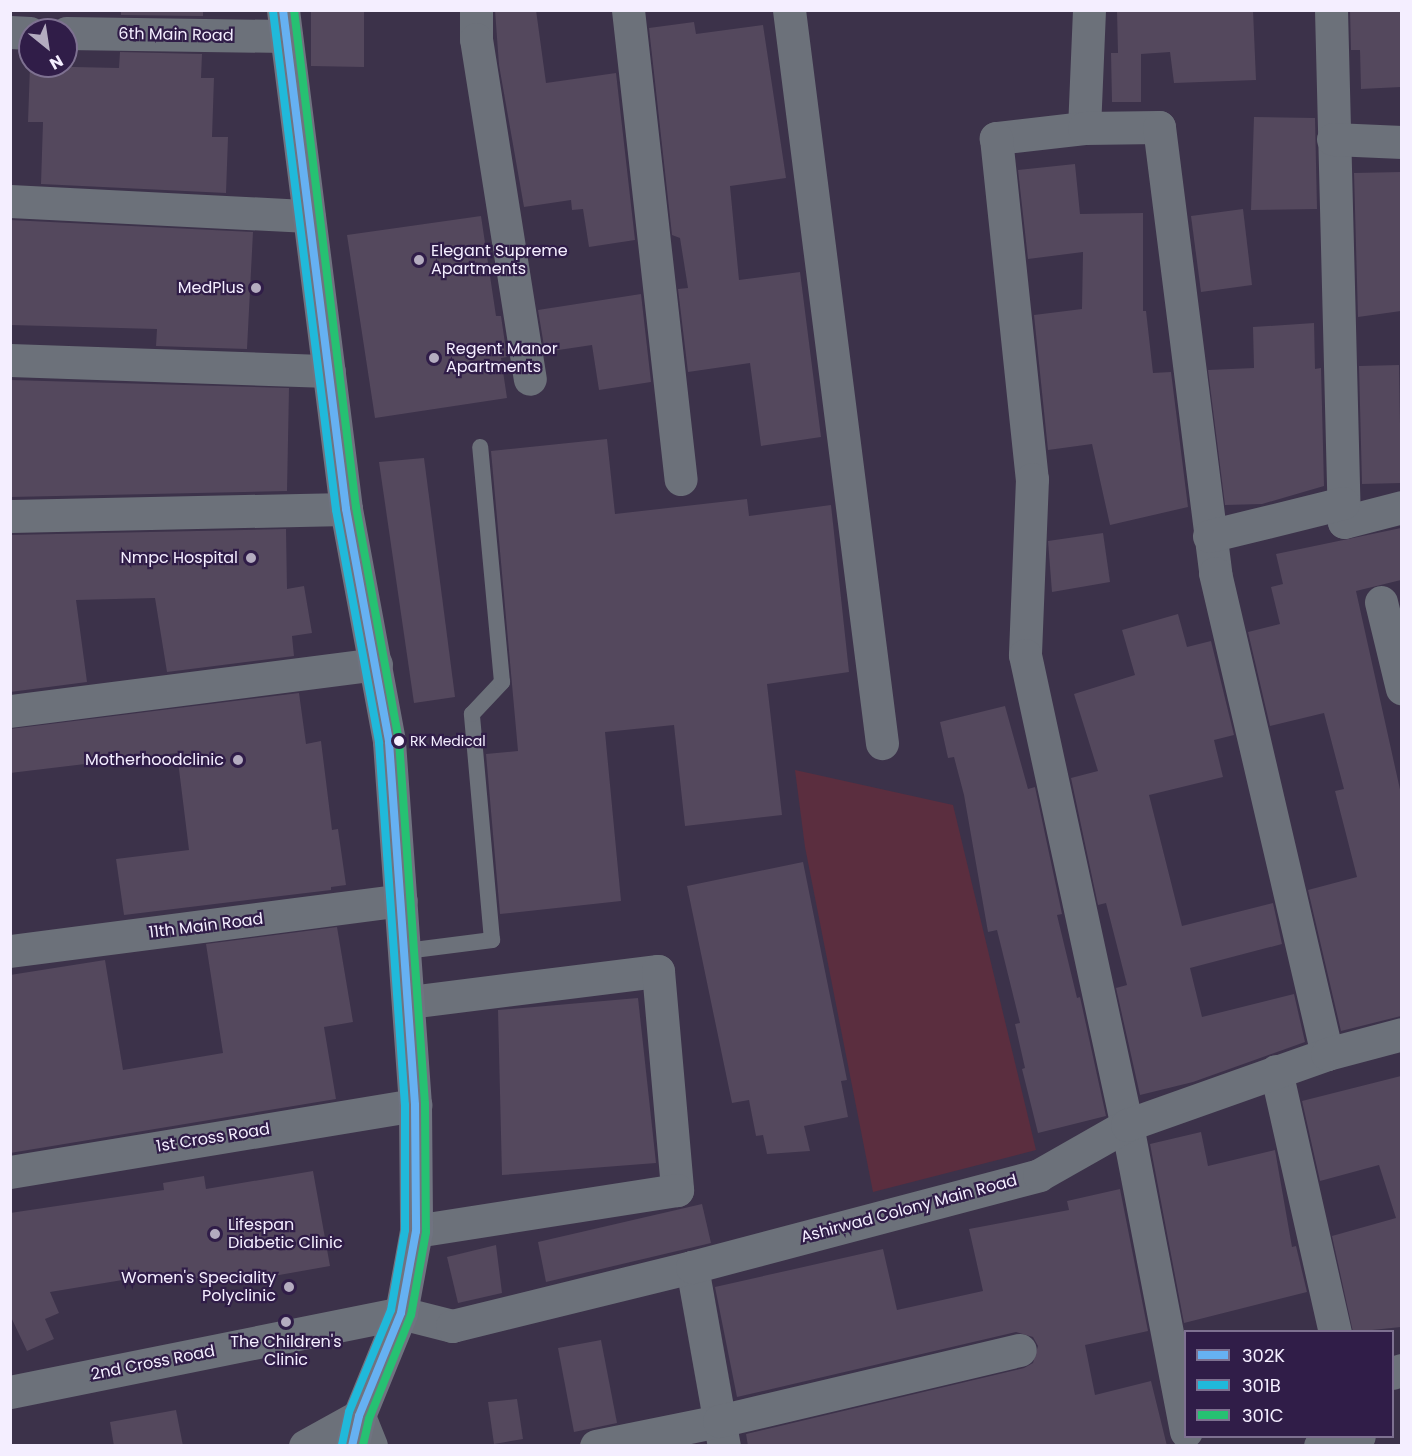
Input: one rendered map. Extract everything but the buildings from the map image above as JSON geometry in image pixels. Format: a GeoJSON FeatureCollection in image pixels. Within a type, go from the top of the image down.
{"type":"FeatureCollection","features":[{"type":"Feature","properties":{"kind":"main road"},"geometry":{"type":"LineString","coordinates":[[285,23],[346,509],[389,742],[406,951],[415,1105],[416,1231],[401,1313],[355,1431]]}},
{"type":"Feature","properties":{"kind":"street"},"geometry":{"type":"LineString","coordinates":[[476,10],[476,39],[530,379]]}},
{"type":"Feature","properties":{"kind":"street"},"geometry":{"type":"LineString","coordinates":[[628,10],[681,479]]}},
{"type":"Feature","properties":{"kind":"street"},"geometry":{"type":"LineString","coordinates":[[789,10],[882,743]]}},
{"type":"Feature","properties":{"kind":"street"},"geometry":{"type":"LineString","coordinates":[[1084,128],[1089,10]]}},
{"type":"Feature","properties":{"kind":"street"},"geometry":{"type":"LineString","coordinates":[[1331,10],[1344,522],[1401,507]]}},
{"type":"Feature","properties":{"kind":"street","name":"6th Main Road"},"geometry":{"type":"LineString","coordinates":[[78,32],[285,23]]}},
{"type":"Feature","properties":{"kind":"street"},"geometry":{"type":"LineString","coordinates":[[1184,1426],[1127,1125],[1025,656],[1032,479],[996,138],[1084,128],[1159,127],[1209,536],[1235,664],[1327,1054]]}},
{"type":"Feature","properties":{"kind":"street"},"geometry":{"type":"LineString","coordinates":[[1333,139],[1401,142]]}},
{"type":"Feature","properties":{"kind":"street"},"geometry":{"type":"LineString","coordinates":[[10,201],[309,216]]}},
{"type":"Feature","properties":{"kind":"street"},"geometry":{"type":"LineString","coordinates":[[10,360],[329,371]]}},
{"type":"Feature","properties":{"kind":"street"},"geometry":{"type":"LineString","coordinates":[[1209,536],[1343,503]]}},
{"type":"Feature","properties":{"kind":"street"},"geometry":{"type":"LineString","coordinates":[[10,516],[346,509]]}},
{"type":"Feature","properties":{"kind":"street"},"geometry":{"type":"LineString","coordinates":[[1382,602],[1401,689]]}},
{"type":"Feature","properties":{"kind":"street"},"geometry":{"type":"LineString","coordinates":[[10,711],[376,664]]}},
{"type":"Feature","properties":{"kind":"street","name":"11th Main Road"},"geometry":{"type":"LineString","coordinates":[[10,951],[401,900]]}},
{"type":"Feature","properties":{"kind":"street"},"geometry":{"type":"LineString","coordinates":[[409,1002],[658,971],[676,1190],[416,1231]]}},
{"type":"Feature","properties":{"kind":"street","name":"Ashirwad Colony Main Road"},"geometry":{"type":"LineString","coordinates":[[401,1313],[452,1326],[692,1267],[1040,1175],[1127,1125],[1327,1054],[1401,1034]]}},
{"type":"Feature","properties":{"kind":"street"},"geometry":{"type":"LineString","coordinates":[[1276,1071],[1335,1330]]}},
{"type":"Feature","properties":{"kind":"street","name":"1st Cross Road"},"geometry":{"type":"LineString","coordinates":[[10,1172],[415,1105]]}},
{"type":"Feature","properties":{"kind":"street"},"geometry":{"type":"LineString","coordinates":[[692,1267],[722,1433]]}},
{"type":"Feature","properties":{"kind":"street","name":"2nd Cross Road"},"geometry":{"type":"LineString","coordinates":[[10,1392],[401,1313]]}},
{"type":"Feature","properties":{"kind":"street"},"geometry":{"type":"LineString","coordinates":[[596,1446],[722,1433],[1020,1350]]}},
{"type":"Feature","properties":{"kind":"street"},"geometry":{"type":"LineString","coordinates":[[305,1446],[355,1431],[371,1446]]}},
{"type":"Feature","properties":{"kind":"street"},"geometry":{"type":"LineString","coordinates":[[1320,1446],[1355,1438]]}},
{"type":"Feature","properties":{"kind":"lane"},"geometry":{"type":"LineString","coordinates":[[406,951],[492,940],[472,714],[502,682],[480,447]]}},
{"type":"Feature","properties":{"kind":"shaded area"},"geometry":{"type":"Polygon","coordinates":[[[795,770],[953,805],[1036,1150],[873,1192],[805,847],[795,770]]]}},
{"type":"Feature","properties":{"kind":"transit line","name":"302K"},"geometry":{"type":"LineString","coordinates":[[283,10],[346,509],[389,742],[415,1105],[416,1231],[401,1313],[359,1416],[352,1446]]}},
{"type":"Feature","properties":{"kind":"transit line","name":"301C"},"geometry":{"type":"LineString","coordinates":[[294,10],[356,507],[399,741],[425,1104],[426,1232],[411,1315],[369,1419],[363,1446]]}},
{"type":"Feature","properties":{"kind":"transit line","name":"301B"},"geometry":{"type":"LineString","coordinates":[[273,11],[336,510],[379,743],[405,1105],[405,1230],[391,1310],[349,1412],[342,1444]]}},
{"type":"Feature","properties":{"kind":"place","name":"Elegant Supreme Apartments"},"geometry":{"type":"Point","coordinates":[419,260]}},
{"type":"Feature","properties":{"kind":"place","name":"MedPlus"},"geometry":{"type":"Point","coordinates":[256,288]}},
{"type":"Feature","properties":{"kind":"place","name":"Regent Manor Apartments"},"geometry":{"type":"Point","coordinates":[434,358]}},
{"type":"Feature","properties":{"kind":"place","name":"Nmpc Hospital"},"geometry":{"type":"Point","coordinates":[251,558]}},
{"type":"Feature","properties":{"kind":"place","name":"RK Medical"},"geometry":{"type":"Point","coordinates":[399,741]}},
{"type":"Feature","properties":{"kind":"place","name":"Motherhoodclinic"},"geometry":{"type":"Point","coordinates":[238,760]}},
{"type":"Feature","properties":{"kind":"place","name":"Lifespan Diabetic Clinic"},"geometry":{"type":"Point","coordinates":[215,1234]}},
{"type":"Feature","properties":{"kind":"place","name":"Women's Speciality Polyclinic"},"geometry":{"type":"Point","coordinates":[289,1287]}},
{"type":"Feature","properties":{"kind":"place","name":"The Children's Clinic"},"geometry":{"type":"Point","coordinates":[286,1322]}}]}
